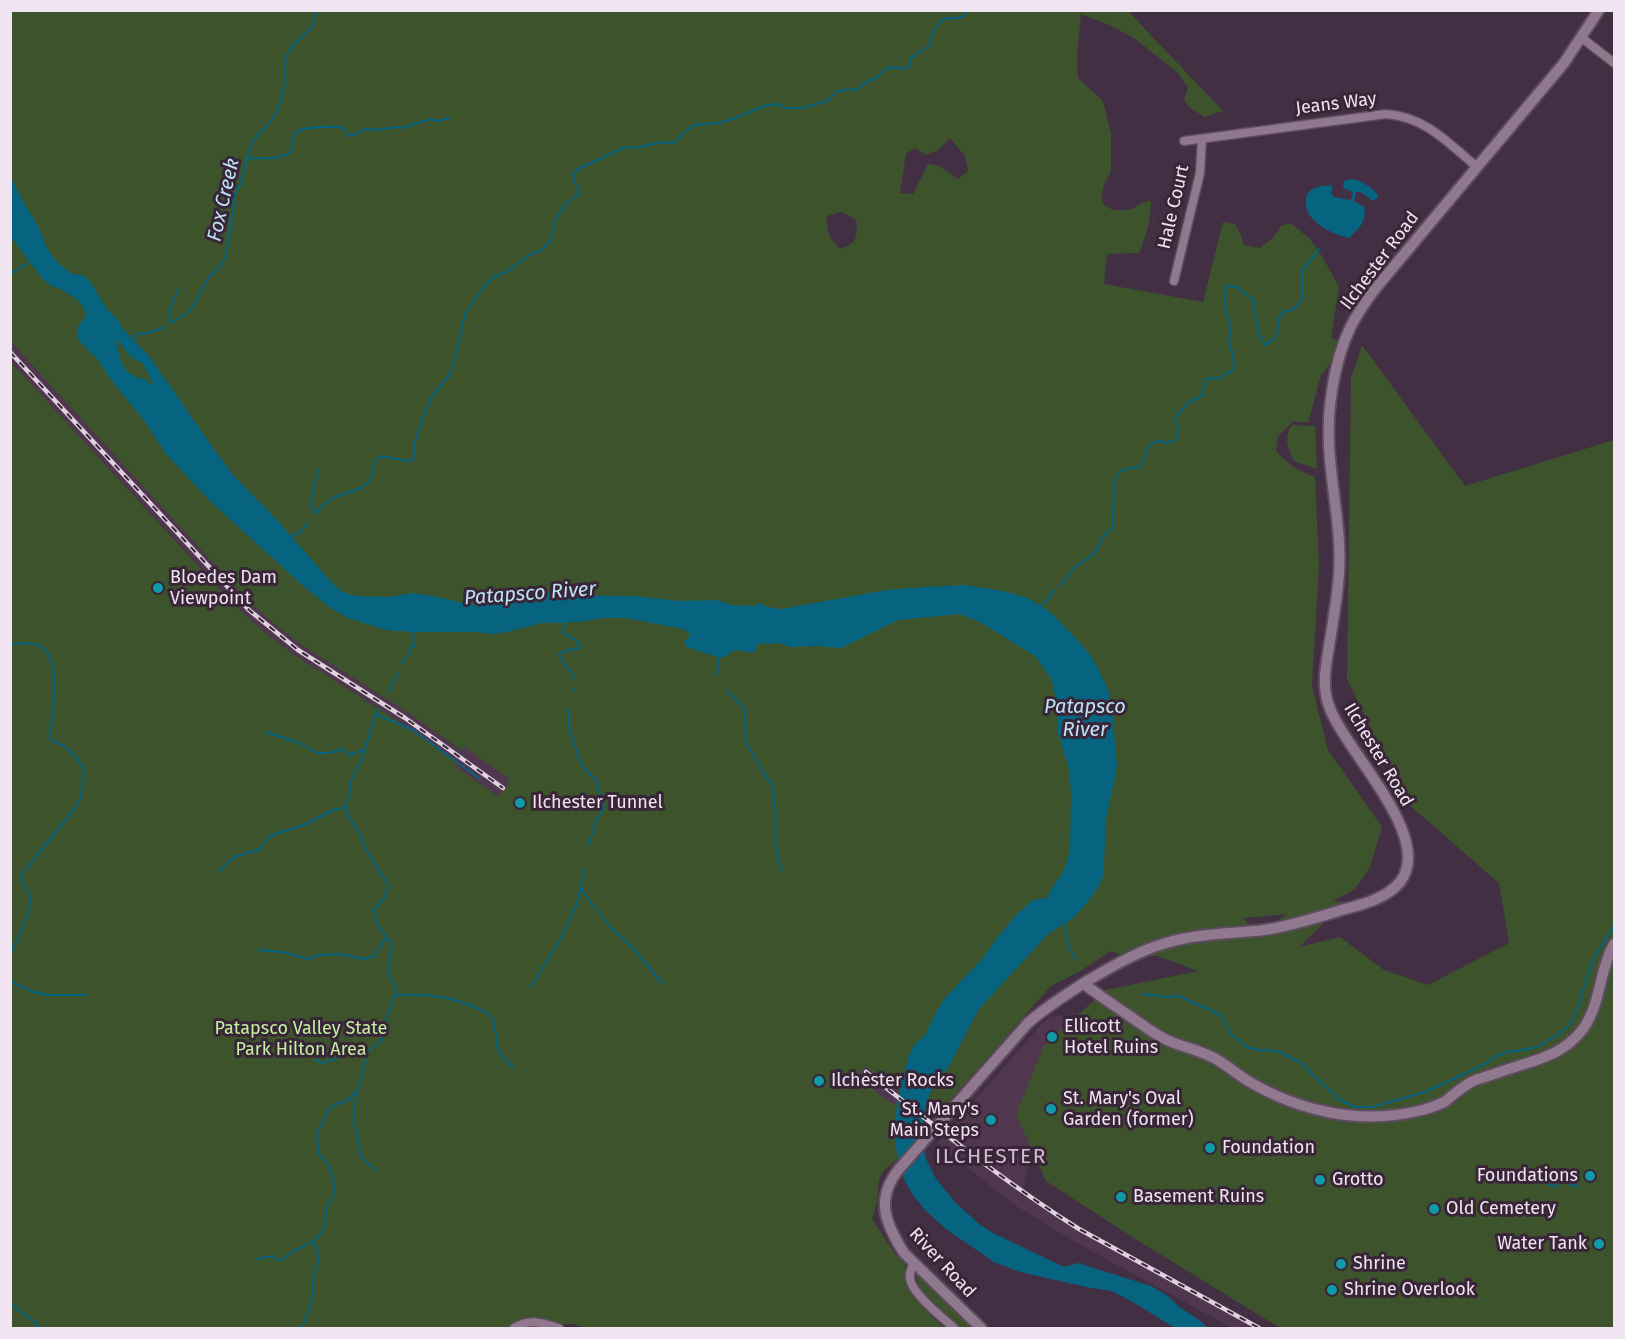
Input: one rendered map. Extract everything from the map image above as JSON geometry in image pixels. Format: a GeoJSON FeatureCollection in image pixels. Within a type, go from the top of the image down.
{"type":"FeatureCollection","features":[{"type":"Feature","properties":{"kind":"street","name":"Ilchester Road"},"geometry":{"type":"LineString","coordinates":[[890,1181],[1028,1023],[1046,1007],[1084,984],[1143,951],[1169,942],[1192,937],[1285,926],[1368,902],[1387,894],[1406,872],[1409,860],[1402,830],[1390,805],[1334,718],[1325,694],[1326,665],[1336,598],[1339,557],[1329,445],[1329,418],[1336,372],[1349,329],[1360,309],[1418,235],[1564,63],[1599,10]]}},
{"type":"Feature","properties":{"kind":"street"},"geometry":{"type":"LineString","coordinates":[[1582,38],[1614,63]]}},
{"type":"Feature","properties":{"kind":"street","name":"Jeans Way"},"geometry":{"type":"LineString","coordinates":[[1184,141],[1386,114],[1420,122],[1477,167]]}},
{"type":"Feature","properties":{"kind":"street","name":"Hale Court"},"geometry":{"type":"LineString","coordinates":[[1174,281],[1200,173],[1202,139]]}},
{"type":"Feature","properties":{"kind":"street"},"geometry":{"type":"LineString","coordinates":[[1084,984],[1168,1041],[1214,1058],[1247,1080],[1278,1096],[1306,1107],[1335,1114],[1392,1115],[1434,1107],[1472,1081],[1543,1058],[1563,1049],[1583,1029],[1591,1016],[1608,955],[1614,944]]}},
{"type":"Feature","properties":{"kind":"street","name":"River Road"},"geometry":{"type":"LineString","coordinates":[[890,1181],[885,1195],[884,1208],[896,1241],[904,1253],[981,1329]]}},
{"type":"Feature","properties":{"kind":"street"},"geometry":{"type":"LineString","coordinates":[[914,1263],[910,1281],[914,1289],[954,1329]]}},
{"type":"Feature","properties":{"kind":"street"},"geometry":{"type":"LineString","coordinates":[[514,1329],[526,1322],[537,1321],[559,1329]]}},
{"type":"Feature","properties":{"kind":"shaded area"},"geometry":{"type":"Polygon","coordinates":[[[11,342],[225,576],[277,626],[303,646],[409,713],[462,751],[477,728],[908,1060],[893,1130],[443,784],[455,762],[378,708],[294,655],[245,615],[11,362],[11,342]]]}},
{"type":"Feature","properties":{"kind":"shaded area"},"geometry":{"type":"Polygon","coordinates":[[[1065,1015],[1021,1195],[1259,1328],[1232,1328],[1077,1243],[1016,1206],[937,1143],[1048,1017],[1065,1015]]]}},
{"type":"Feature","properties":{"kind":"green space","name":"Patapsco Valley State Park Hilton Area"},"geometry":{"type":"Polygon","coordinates":[[[11,11],[1128,11],[1223,111],[1204,117],[1188,106],[1184,99],[1188,88],[1177,72],[1134,38],[1081,14],[1077,54],[1078,78],[1103,101],[1111,134],[1111,171],[1104,184],[1101,199],[1104,205],[1113,210],[1130,210],[1144,202],[1151,201],[1148,227],[1139,253],[1107,254],[1104,284],[1203,302],[1223,222],[1235,224],[1244,245],[1260,248],[1273,238],[1281,226],[1290,223],[1309,238],[1339,287],[1331,338],[1338,341],[1331,363],[1321,375],[1308,423],[1294,421],[1278,436],[1276,451],[1294,467],[1315,477],[1319,566],[1312,686],[1328,750],[1382,827],[1370,867],[1355,889],[1333,901],[1345,902],[1299,947],[1340,937],[1384,970],[1428,985],[1509,943],[1499,883],[1408,804],[1347,679],[1351,378],[1362,345],[1465,486],[1614,440],[1614,1328],[1280,1328],[1046,1181],[1016,1114],[1044,1045],[1106,990],[1198,971],[1158,956],[1120,955],[1111,951],[1079,972],[1051,986],[941,1110],[926,1109],[922,1140],[896,1145],[898,1159],[886,1168],[879,1179],[877,1203],[872,1219],[896,1255],[905,1263],[906,1274],[917,1300],[944,1328],[583,1328],[575,1324],[529,1326],[530,1328],[11,1328],[11,362],[216,585],[269,636],[294,655],[456,761],[454,765],[497,796],[508,785],[509,779],[465,747],[462,751],[409,713],[303,646],[254,606],[11,342],[11,11]],[[950,138],[938,150],[926,155],[915,148],[906,154],[900,193],[913,194],[928,164],[939,166],[958,179],[968,171],[965,156],[950,138]],[[842,212],[827,216],[829,234],[840,249],[853,242],[857,231],[856,220],[842,212]],[[1287,914],[1243,918],[1248,924],[1272,924],[1287,914]],[[864,1067],[860,1074],[876,1092],[896,1105],[899,1090],[864,1067]]]}},
{"type":"Feature","properties":{"kind":"green space"},"geometry":{"type":"Polygon","coordinates":[[[1292,425],[1315,426],[1317,469],[1294,461],[1287,439],[1292,425]]]}},
{"type":"Feature","properties":{"kind":"green space"},"geometry":{"type":"Polygon","coordinates":[[[915,1273],[972,1328],[959,1328],[921,1292],[915,1273]]]}},
{"type":"Feature","properties":{"kind":"water","name":"Patapsco River"},"geometry":{"type":"Polygon","coordinates":[[[10,176],[56,261],[70,273],[85,276],[107,309],[149,356],[233,475],[343,592],[355,596],[390,597],[411,593],[479,605],[550,592],[634,596],[680,601],[717,600],[731,605],[754,606],[759,603],[781,609],[887,590],[965,585],[1003,591],[1028,598],[1050,612],[1092,657],[1108,689],[1112,708],[1117,767],[1106,819],[1102,881],[1073,918],[1048,934],[979,1009],[948,1068],[929,1095],[922,1126],[926,1159],[936,1179],[956,1203],[979,1224],[993,1233],[1064,1267],[1078,1263],[1151,1286],[1168,1296],[1208,1328],[1175,1328],[1111,1291],[1020,1272],[994,1262],[946,1229],[926,1211],[912,1194],[904,1179],[898,1159],[893,1130],[900,1090],[909,1055],[914,1045],[926,1034],[945,998],[982,959],[1016,915],[1033,900],[1047,898],[1064,871],[1070,851],[1069,769],[1058,733],[1057,706],[1052,680],[1035,656],[980,622],[959,614],[898,620],[841,648],[790,647],[778,643],[758,644],[754,653],[736,650],[720,658],[687,647],[684,642],[689,637],[689,633],[683,629],[626,618],[542,623],[493,634],[386,630],[348,618],[332,609],[302,585],[211,502],[166,454],[99,361],[79,341],[78,327],[86,316],[78,300],[50,285],[42,278],[11,237],[10,176]],[[117,340],[119,355],[125,369],[152,385],[143,364],[131,357],[117,340]]]}},
{"type":"Feature","properties":{"kind":"water"},"geometry":{"type":"Polygon","coordinates":[[[1349,179],[1365,184],[1378,195],[1373,201],[1360,192],[1356,192],[1354,201],[1364,207],[1365,216],[1359,228],[1349,238],[1335,234],[1314,220],[1306,208],[1306,201],[1311,190],[1331,185],[1333,188],[1331,194],[1334,197],[1351,200],[1353,192],[1343,188],[1344,181],[1349,179]]]}},
{"type":"Feature","properties":{"kind":"waterway","name":"Fox Creek"},"geometry":{"type":"LineString","coordinates":[[178,290],[169,312],[170,323],[192,308],[208,278],[221,265],[226,256],[235,194],[241,182],[250,148],[276,112],[283,90],[287,56],[295,43],[309,31],[315,19],[315,10]]}},
{"type":"Feature","properties":{"kind":"waterway"},"geometry":{"type":"LineString","coordinates":[[318,469],[310,503],[314,514],[335,497],[361,488],[370,481],[376,459],[382,456],[413,460],[415,442],[426,409],[433,395],[451,373],[465,315],[485,285],[494,277],[541,250],[551,240],[559,214],[566,203],[578,195],[579,188],[574,181],[573,174],[578,169],[623,148],[663,142],[674,143],[694,125],[719,123],[763,106],[777,104],[787,108],[802,108],[827,101],[838,91],[858,89],[891,67],[906,69],[910,65],[911,58],[929,46],[934,29],[940,22],[948,18],[963,17],[968,10]]}},
{"type":"Feature","properties":{"kind":"waterway"},"geometry":{"type":"LineString","coordinates":[[247,158],[271,158],[288,154],[292,150],[294,135],[308,128],[340,127],[348,136],[365,129],[401,128],[431,119],[437,121],[449,118]]}},
{"type":"Feature","properties":{"kind":"waterway"},"geometry":{"type":"LineString","coordinates":[[1060,586],[1074,568],[1090,557],[1106,533],[1113,528],[1112,511],[1117,475],[1124,470],[1139,467],[1144,461],[1148,446],[1156,441],[1167,443],[1176,440],[1178,427],[1175,418],[1189,402],[1202,396],[1205,381],[1209,378],[1222,378],[1226,373],[1230,373],[1235,365],[1229,340],[1231,329],[1225,307],[1224,294],[1227,285],[1236,287],[1253,299],[1259,334],[1265,345],[1275,336],[1280,314],[1294,309],[1303,299],[1303,269],[1319,249]]}},
{"type":"Feature","properties":{"kind":"waterway"},"geometry":{"type":"LineString","coordinates":[[10,274],[31,261]]}},
{"type":"Feature","properties":{"kind":"waterway","name":"Fox Creek"},"geometry":{"type":"LineString","coordinates":[[132,340],[137,334],[149,333],[164,327]]}},
{"type":"Feature","properties":{"kind":"waterway"},"geometry":{"type":"LineString","coordinates":[[289,538],[308,524]]}},
{"type":"Feature","properties":{"kind":"waterway"},"geometry":{"type":"LineString","coordinates":[[1040,608],[1054,591]]}},
{"type":"Feature","properties":{"kind":"waterway"},"geometry":{"type":"LineString","coordinates":[[566,619],[562,632],[575,639],[580,646],[559,655],[574,678]]}},
{"type":"Feature","properties":{"kind":"waterway"},"geometry":{"type":"LineString","coordinates":[[401,664],[409,654],[410,648],[414,646],[415,630]]}},
{"type":"Feature","properties":{"kind":"waterway"},"geometry":{"type":"LineString","coordinates":[[10,644],[35,644],[46,651],[54,672],[55,685],[50,733],[52,741],[64,746],[77,758],[84,771],[80,799],[74,810],[21,877],[29,894],[30,905],[23,927],[10,954]]}},
{"type":"Feature","properties":{"kind":"waterway"},"geometry":{"type":"LineString","coordinates":[[717,674],[719,656]]}},
{"type":"Feature","properties":{"kind":"waterway"},"geometry":{"type":"LineString","coordinates":[[389,691],[398,672]]}},
{"type":"Feature","properties":{"kind":"waterway"},"geometry":{"type":"LineString","coordinates":[[726,691],[744,707],[746,744],[773,787],[775,845],[781,871]]}},
{"type":"Feature","properties":{"kind":"waterway"},"geometry":{"type":"LineString","coordinates":[[569,707],[569,728],[579,758],[584,768],[596,780],[604,808],[596,820],[589,845]]}},
{"type":"Feature","properties":{"kind":"waterway"},"geometry":{"type":"LineString","coordinates":[[376,1170],[361,1157],[354,1120],[356,1092],[360,1086],[367,1051],[382,1039],[386,1018],[395,995],[396,988],[388,972],[392,948],[377,924],[373,910],[383,899],[389,887],[365,848],[346,807],[352,777],[362,760],[375,715],[379,709]]}},
{"type":"Feature","properties":{"kind":"waterway"},"geometry":{"type":"LineString","coordinates":[[376,714],[413,730],[480,779]]}},
{"type":"Feature","properties":{"kind":"waterway"},"geometry":{"type":"LineString","coordinates":[[266,732],[300,743],[317,753],[330,753],[342,749],[350,755],[364,750]]}},
{"type":"Feature","properties":{"kind":"waterway"},"geometry":{"type":"LineString","coordinates":[[218,872],[234,857],[260,849],[270,836],[306,824],[333,810],[346,807]]}},
{"type":"Feature","properties":{"kind":"waterway"},"geometry":{"type":"LineString","coordinates":[[530,988],[560,940],[577,903],[584,870]]}},
{"type":"Feature","properties":{"kind":"waterway"},"geometry":{"type":"LineString","coordinates":[[581,886],[583,892],[611,928],[633,948],[662,983]]}},
{"type":"Feature","properties":{"kind":"waterway"},"geometry":{"type":"LineString","coordinates":[[1065,922],[1068,945],[1076,959]]}},
{"type":"Feature","properties":{"kind":"waterway"},"geometry":{"type":"LineString","coordinates":[[1143,994],[1179,996],[1221,1015],[1231,1034],[1247,1047],[1277,1051],[1300,1062],[1340,1100],[1355,1107],[1372,1107],[1425,1092],[1485,1064],[1496,1056],[1509,1051],[1537,1047],[1557,1035],[1573,1018],[1592,961],[1614,926]]}},
{"type":"Feature","properties":{"kind":"waterway"},"geometry":{"type":"LineString","coordinates":[[258,950],[282,952],[309,959],[318,955],[341,954],[362,959],[374,957],[386,938]]}},
{"type":"Feature","properties":{"kind":"waterway"},"geometry":{"type":"LineString","coordinates":[[10,981],[33,992],[49,995],[87,995]]}},
{"type":"Feature","properties":{"kind":"waterway"},"geometry":{"type":"LineString","coordinates":[[395,995],[427,995],[446,998],[487,1013],[494,1022],[498,1050],[513,1067]]}},
{"type":"Feature","properties":{"kind":"waterway"},"geometry":{"type":"LineString","coordinates":[[296,1039],[319,1052],[317,1061],[321,1063],[337,1058],[362,1045],[367,1051]]}},
{"type":"Feature","properties":{"kind":"waterway"},"geometry":{"type":"LineString","coordinates":[[302,1328],[312,1302],[313,1279],[319,1257],[314,1241],[325,1224],[327,1207],[335,1184],[329,1167],[318,1152],[317,1134],[329,1109],[348,1100],[356,1092]]}},
{"type":"Feature","properties":{"kind":"waterway"},"geometry":{"type":"LineString","coordinates":[[1546,1183],[1555,1187],[1564,1181],[1573,1186],[1579,1186]]}},
{"type":"Feature","properties":{"kind":"waterway"},"geometry":{"type":"LineString","coordinates":[[257,1259],[272,1256],[281,1261],[291,1252],[314,1241]]}},
{"type":"Feature","properties":{"kind":"waterway"},"geometry":{"type":"LineString","coordinates":[[10,1304],[40,1328]]}},
{"type":"Feature","properties":{"kind":"railway"},"geometry":{"type":"LineString","coordinates":[[10,352],[249,610],[298,650],[405,718],[503,788]]}},
{"type":"Feature","properties":{"kind":"railway"},"geometry":{"type":"LineString","coordinates":[[866,1072],[970,1153],[1051,1211],[1079,1229],[1259,1328]]}},
{"type":"Feature","properties":{"kind":"place","name":"Bloedes Dam Viewpoint"},"geometry":{"type":"Point","coordinates":[158,588]}},
{"type":"Feature","properties":{"kind":"place","name":"Ilchester Tunnel"},"geometry":{"type":"Point","coordinates":[520,803]}},
{"type":"Feature","properties":{"kind":"place","name":"Ellicott Hotel Ruins"},"geometry":{"type":"Point","coordinates":[1052,1037]}},
{"type":"Feature","properties":{"kind":"place","name":"Ilchester Rocks"},"geometry":{"type":"Point","coordinates":[819,1081]}},
{"type":"Feature","properties":{"kind":"place","name":"St. Mary's Oval Garden (former)"},"geometry":{"type":"Point","coordinates":[1051,1109]}},
{"type":"Feature","properties":{"kind":"place","name":"St. Mary's Main Steps"},"geometry":{"type":"Point","coordinates":[991,1120]}},
{"type":"Feature","properties":{"kind":"place","name":"Foundation"},"geometry":{"type":"Point","coordinates":[1210,1148]}},
{"type":"Feature","properties":{"kind":"place","name":"Foundations"},"geometry":{"type":"Point","coordinates":[1590,1176]}},
{"type":"Feature","properties":{"kind":"place","name":"Grotto"},"geometry":{"type":"Point","coordinates":[1320,1180]}},
{"type":"Feature","properties":{"kind":"place","name":"Basement Ruins"},"geometry":{"type":"Point","coordinates":[1121,1197]}},
{"type":"Feature","properties":{"kind":"place","name":"Old Cemetery"},"geometry":{"type":"Point","coordinates":[1434,1209]}},
{"type":"Feature","properties":{"kind":"place","name":"Water Tank"},"geometry":{"type":"Point","coordinates":[1599,1244]}},
{"type":"Feature","properties":{"kind":"place","name":"Shrine"},"geometry":{"type":"Point","coordinates":[1341,1264]}},
{"type":"Feature","properties":{"kind":"place","name":"Shrine Overlook"},"geometry":{"type":"Point","coordinates":[1332,1290]}},
{"type":"Feature","properties":{"kind":"district","name":"ILCHESTER"},"geometry":{"type":"Point","coordinates":[991,1157]}}]}
